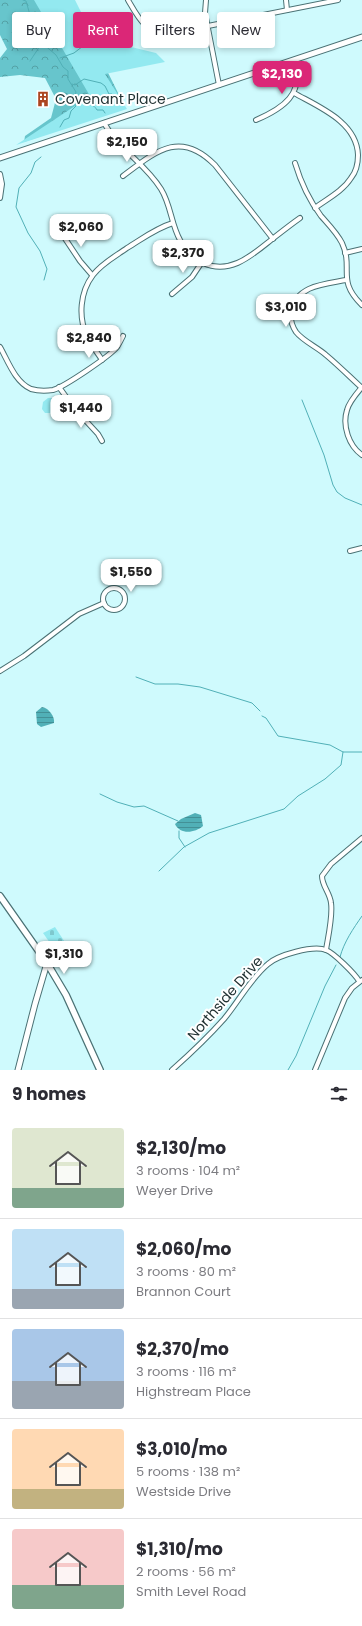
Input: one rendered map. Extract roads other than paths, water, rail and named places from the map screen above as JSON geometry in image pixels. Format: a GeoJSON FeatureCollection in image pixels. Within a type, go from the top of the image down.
{"type":"FeatureCollection","features":[{"type":"Feature","properties":{"kind":"main road"},"geometry":{"type":"LineString","coordinates":[[0,896],[47,963],[66,995],[100,1070]]}},
{"type":"Feature","properties":{"kind":"street"},"geometry":{"type":"LineString","coordinates":[[128,0],[141,21]]}},
{"type":"Feature","properties":{"kind":"street"},"geometry":{"type":"LineString","coordinates":[[205,12],[206,0]]}},
{"type":"Feature","properties":{"kind":"street"},"geometry":{"type":"LineString","coordinates":[[286,0],[287,10]]}},
{"type":"Feature","properties":{"kind":"street"},"geometry":{"type":"LineString","coordinates":[[209,26],[338,0]]}},
{"type":"Feature","properties":{"kind":"street"},"geometry":{"type":"LineString","coordinates":[[209,31],[219,86]]}},
{"type":"Feature","properties":{"kind":"street"},"geometry":{"type":"LineString","coordinates":[[0,158],[295,61],[362,37]]}},
{"type":"Feature","properties":{"kind":"street"},"geometry":{"type":"LineString","coordinates":[[256,120],[280,108],[294,93],[298,76],[295,61]]}},
{"type":"Feature","properties":{"kind":"street"},"geometry":{"type":"LineString","coordinates":[[294,93],[329,112],[344,126],[351,134],[356,145],[360,162],[348,182],[315,208]]}},
{"type":"Feature","properties":{"kind":"street"},"geometry":{"type":"LineString","coordinates":[[104,123],[117,143],[150,174],[162,190],[172,215],[177,235],[194,257],[202,262],[218,266],[235,264],[250,258],[300,218]]}},
{"type":"Feature","properties":{"kind":"street"},"geometry":{"type":"LineString","coordinates":[[123,176],[160,150],[172,146],[186,147],[201,153],[215,165],[273,239]]}},
{"type":"Feature","properties":{"kind":"street"},"geometry":{"type":"LineString","coordinates":[[295,163],[304,188],[315,208],[341,241],[347,260],[346,280],[351,292],[362,305]]}},
{"type":"Feature","properties":{"kind":"street"},"geometry":{"type":"LineString","coordinates":[[0,174],[2,184],[0,198]]}},
{"type":"Feature","properties":{"kind":"street"},"geometry":{"type":"LineString","coordinates":[[102,360],[87,337],[82,315],[82,298],[92,275],[106,263],[145,237],[162,227],[173,223]]}},
{"type":"Feature","properties":{"kind":"street"},"geometry":{"type":"LineString","coordinates":[[60,231],[80,261],[92,275]]}},
{"type":"Feature","properties":{"kind":"street"},"geometry":{"type":"LineString","coordinates":[[346,253],[362,249]]}},
{"type":"Feature","properties":{"kind":"street"},"geometry":{"type":"LineString","coordinates":[[172,294],[192,277],[202,262]]}},
{"type":"Feature","properties":{"kind":"street"},"geometry":{"type":"LineString","coordinates":[[346,280],[316,286],[303,292],[294,302],[291,314],[292,324],[297,332],[327,356],[362,388],[350,402],[346,411],[345,422],[346,432],[354,448],[362,455]]}},
{"type":"Feature","properties":{"kind":"street"},"geometry":{"type":"LineString","coordinates":[[0,348],[17,377],[24,384],[30,388],[46,391],[59,387],[102,360],[117,347],[123,336]]}},
{"type":"Feature","properties":{"kind":"street"},"geometry":{"type":"LineString","coordinates":[[59,387],[74,408],[98,434],[102,441]]}},
{"type":"Feature","properties":{"kind":"street"},"geometry":{"type":"LineString","coordinates":[[350,552],[362,548]]}},
{"type":"Feature","properties":{"kind":"street"},"geometry":{"type":"LineString","coordinates":[[110,589],[120,591],[124,596],[123,606],[117,610],[111,610],[104,603],[105,593],[110,589]]}},
{"type":"Feature","properties":{"kind":"street"},"geometry":{"type":"LineString","coordinates":[[0,671],[24,656],[79,614],[104,603]]}},
{"type":"Feature","properties":{"kind":"street"},"geometry":{"type":"LineString","coordinates":[[315,1070],[341,1006],[352,988],[361,981],[326,950],[332,906],[330,897],[323,883],[322,876],[331,864],[362,838]]}},
{"type":"Feature","properties":{"kind":"street","name":"Northside Drive"},"geometry":{"type":"LineString","coordinates":[[172,1070],[220,1024],[235,1006],[254,978],[268,963],[282,956],[302,950],[326,950]]}},
{"type":"Feature","properties":{"kind":"street"},"geometry":{"type":"LineString","coordinates":[[18,1070],[47,963]]}},
{"type":"Feature","properties":{"kind":"waterway"},"geometry":{"type":"LineString","coordinates":[[23,0],[26,1],[30,15],[34,22],[40,25],[42,30],[42,43],[56,55],[63,67],[68,71],[68,79],[76,92],[76,106],[71,111],[69,118],[64,120],[60,127]]}},
{"type":"Feature","properties":{"kind":"waterway"},"geometry":{"type":"LineString","coordinates":[[30,61],[39,48]]}},
{"type":"Feature","properties":{"kind":"waterway"},"geometry":{"type":"LineString","coordinates":[[60,58],[74,53],[80,48]]}},
{"type":"Feature","properties":{"kind":"waterway"},"geometry":{"type":"LineString","coordinates":[[72,84],[75,85],[84,79],[101,83],[105,86],[109,94],[112,94],[117,99]]}},
{"type":"Feature","properties":{"kind":"waterway"},"geometry":{"type":"LineString","coordinates":[[75,98],[93,106],[97,110],[103,110],[105,113]]}},
{"type":"Feature","properties":{"kind":"waterway"},"geometry":{"type":"LineString","coordinates":[[41,157],[35,162],[31,173],[19,188],[16,207],[28,233],[40,251],[47,269],[44,280]]}},
{"type":"Feature","properties":{"kind":"waterway"},"geometry":{"type":"LineString","coordinates":[[302,400],[324,455],[333,485],[337,492],[345,498],[362,505]]}},
{"type":"Feature","properties":{"kind":"waterway"},"geometry":{"type":"LineString","coordinates":[[136,677],[155,684],[178,684],[200,687],[252,703],[260,711]]}},
{"type":"Feature","properties":{"kind":"waterway"},"geometry":{"type":"LineString","coordinates":[[262,716],[266,718],[278,736],[330,745],[343,752],[362,752]]}},
{"type":"Feature","properties":{"kind":"waterway"},"geometry":{"type":"LineString","coordinates":[[159,871],[184,847],[209,833],[284,809],[298,796],[325,779],[341,765],[343,752]]}},
{"type":"Feature","properties":{"kind":"waterway"},"geometry":{"type":"LineString","coordinates":[[100,794],[117,802],[134,807],[144,806],[178,821]]}},
{"type":"Feature","properties":{"kind":"waterway"},"geometry":{"type":"LineString","coordinates":[[179,831],[179,838],[185,847]]}},
{"type":"Feature","properties":{"kind":"waterway"},"geometry":{"type":"LineString","coordinates":[[340,957],[346,941],[362,916]]}},
{"type":"Feature","properties":{"kind":"waterway"},"geometry":{"type":"LineString","coordinates":[[288,1070],[296,1056],[325,986],[336,965]]}},
{"type":"Feature","properties":{"kind":"place","name":"Covenant Place"},"geometry":{"type":"Point","coordinates":[43,99]}}]}
